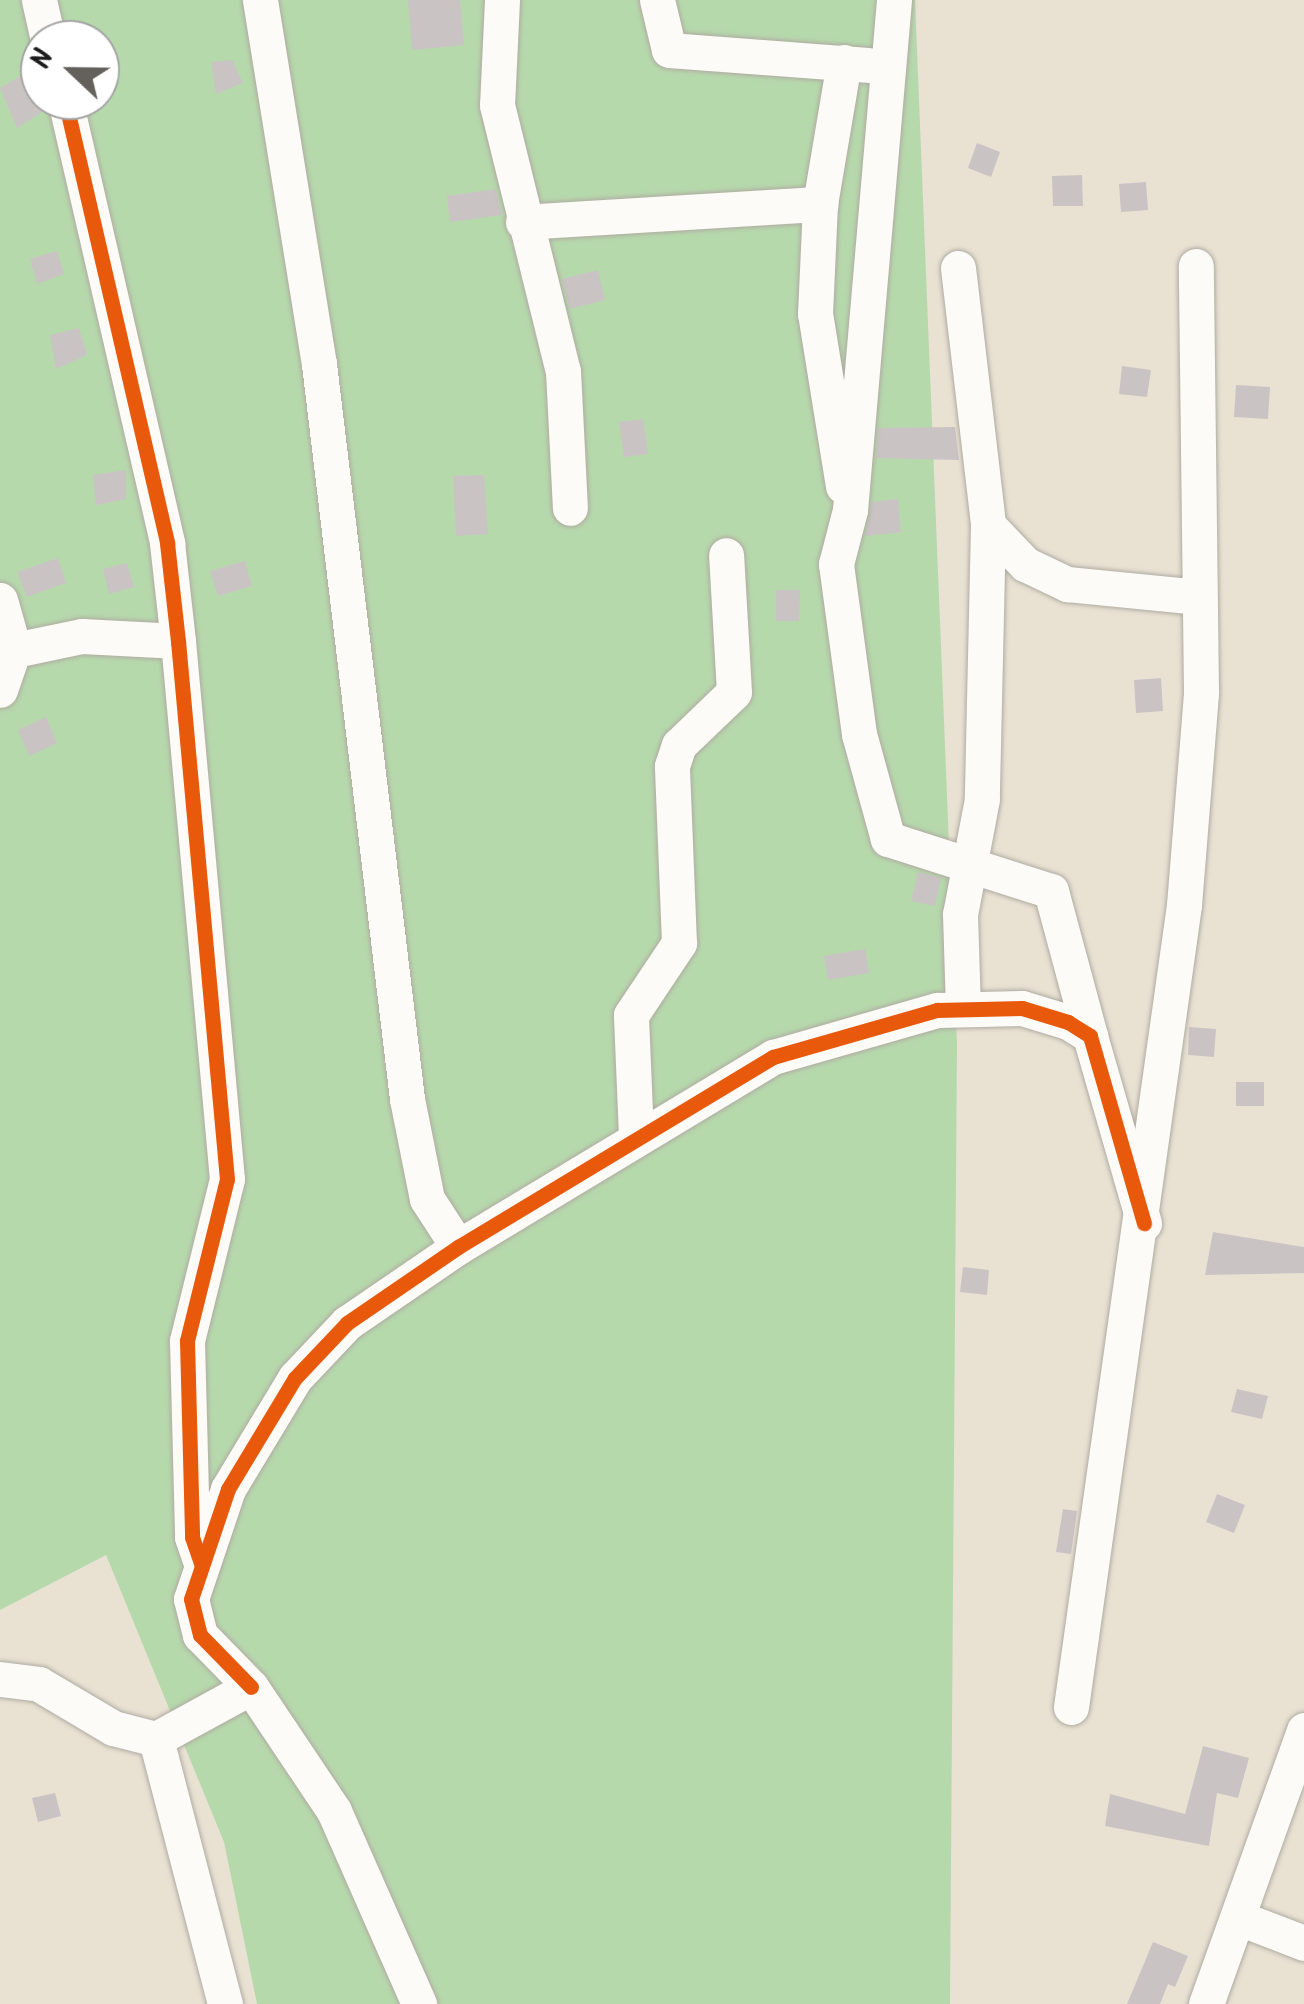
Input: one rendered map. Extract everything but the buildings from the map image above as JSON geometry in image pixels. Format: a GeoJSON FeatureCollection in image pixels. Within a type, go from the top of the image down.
{"type":"FeatureCollection","features":[{"type":"Feature","properties":{"kind":"street"},"geometry":{"type":"LineString","coordinates":[[260,0],[319,364],[408,1100],[427,1199],[458,1248]]}},
{"type":"Feature","properties":{"kind":"street"},"geometry":{"type":"LineString","coordinates":[[502,0],[497,105],[562,371],[570,508]]}},
{"type":"Feature","properties":{"kind":"street"},"geometry":{"type":"LineString","coordinates":[[657,0],[669,50],[888,68]]}},
{"type":"Feature","properties":{"kind":"street"},"geometry":{"type":"LineString","coordinates":[[894,0],[850,510],[836,564],[877,821],[896,845],[1052,891],[1144,1223]]}},
{"type":"Feature","properties":{"kind":"street"},"geometry":{"type":"LineString","coordinates":[[844,62],[820,204],[821,386],[850,510]]}},
{"type":"Feature","properties":{"kind":"street"},"geometry":{"type":"LineString","coordinates":[[70,120],[168,543],[227,1179],[188,1341],[196,1450],[190,1504],[200,1563]]}},
{"type":"Feature","properties":{"kind":"street"},"geometry":{"type":"LineString","coordinates":[[523,222],[820,204]]}},
{"type":"Feature","properties":{"kind":"street"},"geometry":{"type":"LineString","coordinates":[[1070,1707],[1144,1223],[1184,905],[1200,597],[1196,266]]}},
{"type":"Feature","properties":{"kind":"street"},"geometry":{"type":"LineString","coordinates":[[958,268],[988,525],[982,799],[966,868],[964,1008]]}},
{"type":"Feature","properties":{"kind":"street"},"geometry":{"type":"LineString","coordinates":[[988,525],[1025,564],[1067,584],[1200,597]]}},
{"type":"Feature","properties":{"kind":"street"},"geometry":{"type":"LineString","coordinates":[[636,1136],[631,1015],[679,944],[672,766],[679,744],[734,692],[726,555]]}},
{"type":"Feature","properties":{"kind":"street"},"geometry":{"type":"LineString","coordinates":[[0,600],[7,651],[0,690]]}},
{"type":"Feature","properties":{"kind":"street"},"geometry":{"type":"LineString","coordinates":[[7,651],[82,636],[178,641]]}},
{"type":"Feature","properties":{"kind":"street"},"geometry":{"type":"LineString","coordinates":[[419,2004],[334,1812],[250,1687],[200,1635],[191,1599],[228,1489],[295,1378],[347,1323],[458,1248],[636,1136],[774,1056],[964,1008],[1043,1012],[1090,1036]]}},
{"type":"Feature","properties":{"kind":"street"},"geometry":{"type":"LineString","coordinates":[[0,1679],[39,1684],[113,1728],[156,1738],[250,1687]]}},
{"type":"Feature","properties":{"kind":"street"},"geometry":{"type":"LineString","coordinates":[[1206,2004],[1304,1730]]}},
{"type":"Feature","properties":{"kind":"street"},"geometry":{"type":"LineString","coordinates":[[156,1738],[224,2004]]}},
{"type":"Feature","properties":{"kind":"street"},"geometry":{"type":"LineString","coordinates":[[1238,1918],[1304,1943]]}},
{"type":"Feature","properties":{"kind":"green space"},"geometry":{"type":"Polygon","coordinates":[[[0,0],[915,0],[957,1044],[950,2004],[257,2004],[224,1842],[106,1555],[0,1610],[0,0]]]}},
{"type":"Feature","properties":{"kind":"cycle path"},"geometry":{"type":"LineString","coordinates":[[70,120],[167,543],[227,1179],[187,1341],[192,1537],[201,1563]]}},
{"type":"Feature","properties":{"kind":"cycle path"},"geometry":{"type":"LineString","coordinates":[[251,1687],[200,1635],[191,1599],[228,1489],[295,1378],[347,1323],[458,1247],[773,1057],[937,1010],[1022,1008],[1068,1022],[1090,1036],[1144,1223]]}}]}
